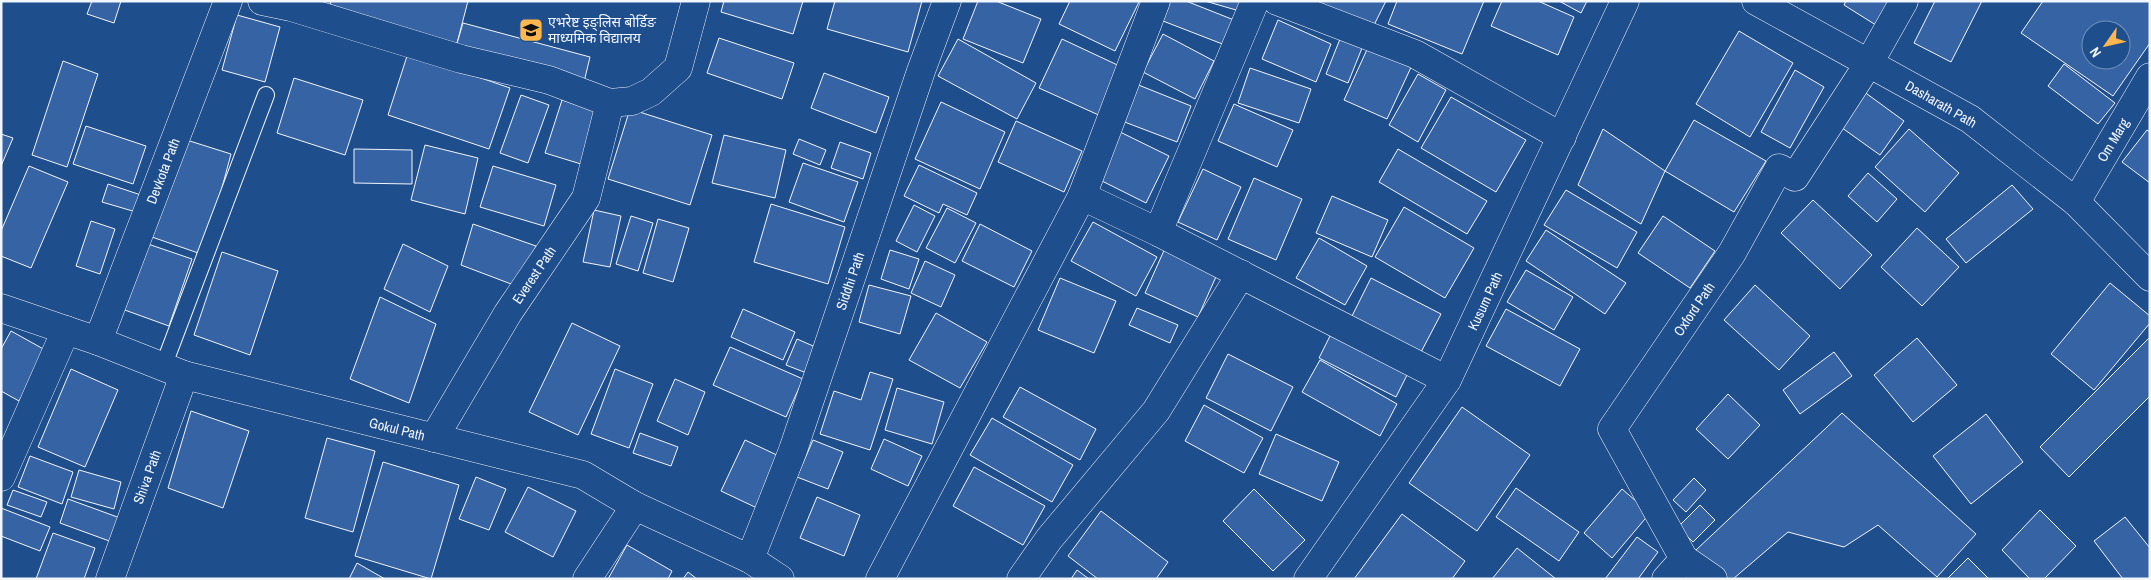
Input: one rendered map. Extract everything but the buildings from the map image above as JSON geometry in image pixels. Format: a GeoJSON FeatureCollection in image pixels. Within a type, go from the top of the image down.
{"type":"FeatureCollection","features":[{"type":"Feature","properties":{"kind":"street","name":"Devkota Path"},"geometry":{"type":"LineString","coordinates":[[98,341],[228,1]]}},
{"type":"Feature","properties":{"kind":"street"},"geometry":{"type":"LineString","coordinates":[[262,1],[291,7],[461,59],[548,80],[610,103],[632,101],[650,92],[678,68],[696,1]]}},
{"type":"Feature","properties":{"kind":"street","name":"Siddhi Path"},"geometry":{"type":"LineString","coordinates":[[750,559],[793,450],[921,71],[947,1]]}},
{"type":"Feature","properties":{"kind":"street"},"geometry":{"type":"LineString","coordinates":[[880,579],[1082,196],[1156,1]]}},
{"type":"Feature","properties":{"kind":"street"},"geometry":{"type":"LineString","coordinates":[[1158,232],[1254,1]]}},
{"type":"Feature","properties":{"kind":"street"},"geometry":{"type":"LineString","coordinates":[[1277,1],[1415,54],[1562,136]]}},
{"type":"Feature","properties":{"kind":"street","name":"Kusum Path"},"geometry":{"type":"LineString","coordinates":[[1308,579],[1448,380],[1625,1]]}},
{"type":"Feature","properties":{"kind":"street","name":"Dasharath Path"},"geometry":{"type":"LineString","coordinates":[[1756,1],[1970,119],[2076,202],[2150,277]]}},
{"type":"Feature","properties":{"kind":"street"},"geometry":{"type":"LineString","coordinates":[[1869,64],[1904,1]]}},
{"type":"Feature","properties":{"kind":"street","name":"Oxford Path"},"geometry":{"type":"LineString","coordinates":[[1675,569],[1612,429],[1732,253],[1779,168],[1796,177],[1869,64]]}},
{"type":"Feature","properties":{"kind":"street","name":"Om Marg"},"geometry":{"type":"LineString","coordinates":[[2076,202],[2150,77]]}},
{"type":"Feature","properties":{"kind":"street","name":"Everest Path"},"geometry":{"type":"LineString","coordinates":[[434,438],[508,313],[586,198],[610,103]]}},
{"type":"Feature","properties":{"kind":"street"},"geometry":{"type":"LineString","coordinates":[[1082,196],[1158,232],[1448,380]]}},
{"type":"Feature","properties":{"kind":"street"},"geometry":{"type":"LineString","coordinates":[[1021,579],[1049,539],[1156,411],[1241,274]]}},
{"type":"Feature","properties":{"kind":"street","name":"Gokul Path"},"geometry":{"type":"LineString","coordinates":[[1,308],[98,341],[173,371],[583,475],[635,506],[750,559],[780,579]]}},
{"type":"Feature","properties":{"kind":"street"},"geometry":{"type":"LineString","coordinates":[[1,477],[66,330]]}},
{"type":"Feature","properties":{"kind":"street","name":"Shiva Path"},"geometry":{"type":"LineString","coordinates":[[110,579],[173,371]]}},
{"type":"Feature","properties":{"kind":"street"},"geometry":{"type":"LineString","coordinates":[[588,579],[635,506]]}},
{"type":"Feature","properties":{"kind":"street"},"geometry":{"type":"LineString","coordinates":[[1675,569],[1713,579]]}},
{"type":"Feature","properties":{"kind":"lane"},"geometry":{"type":"LineString","coordinates":[[173,371],[266,95]]}},
{"type":"Feature","properties":{"kind":"place","name":"एभरेष्ट इङ्लिस बोर्डिङ माध्यमिक विद्यालय"},"geometry":{"type":"Point","coordinates":[531,30]}}]}
